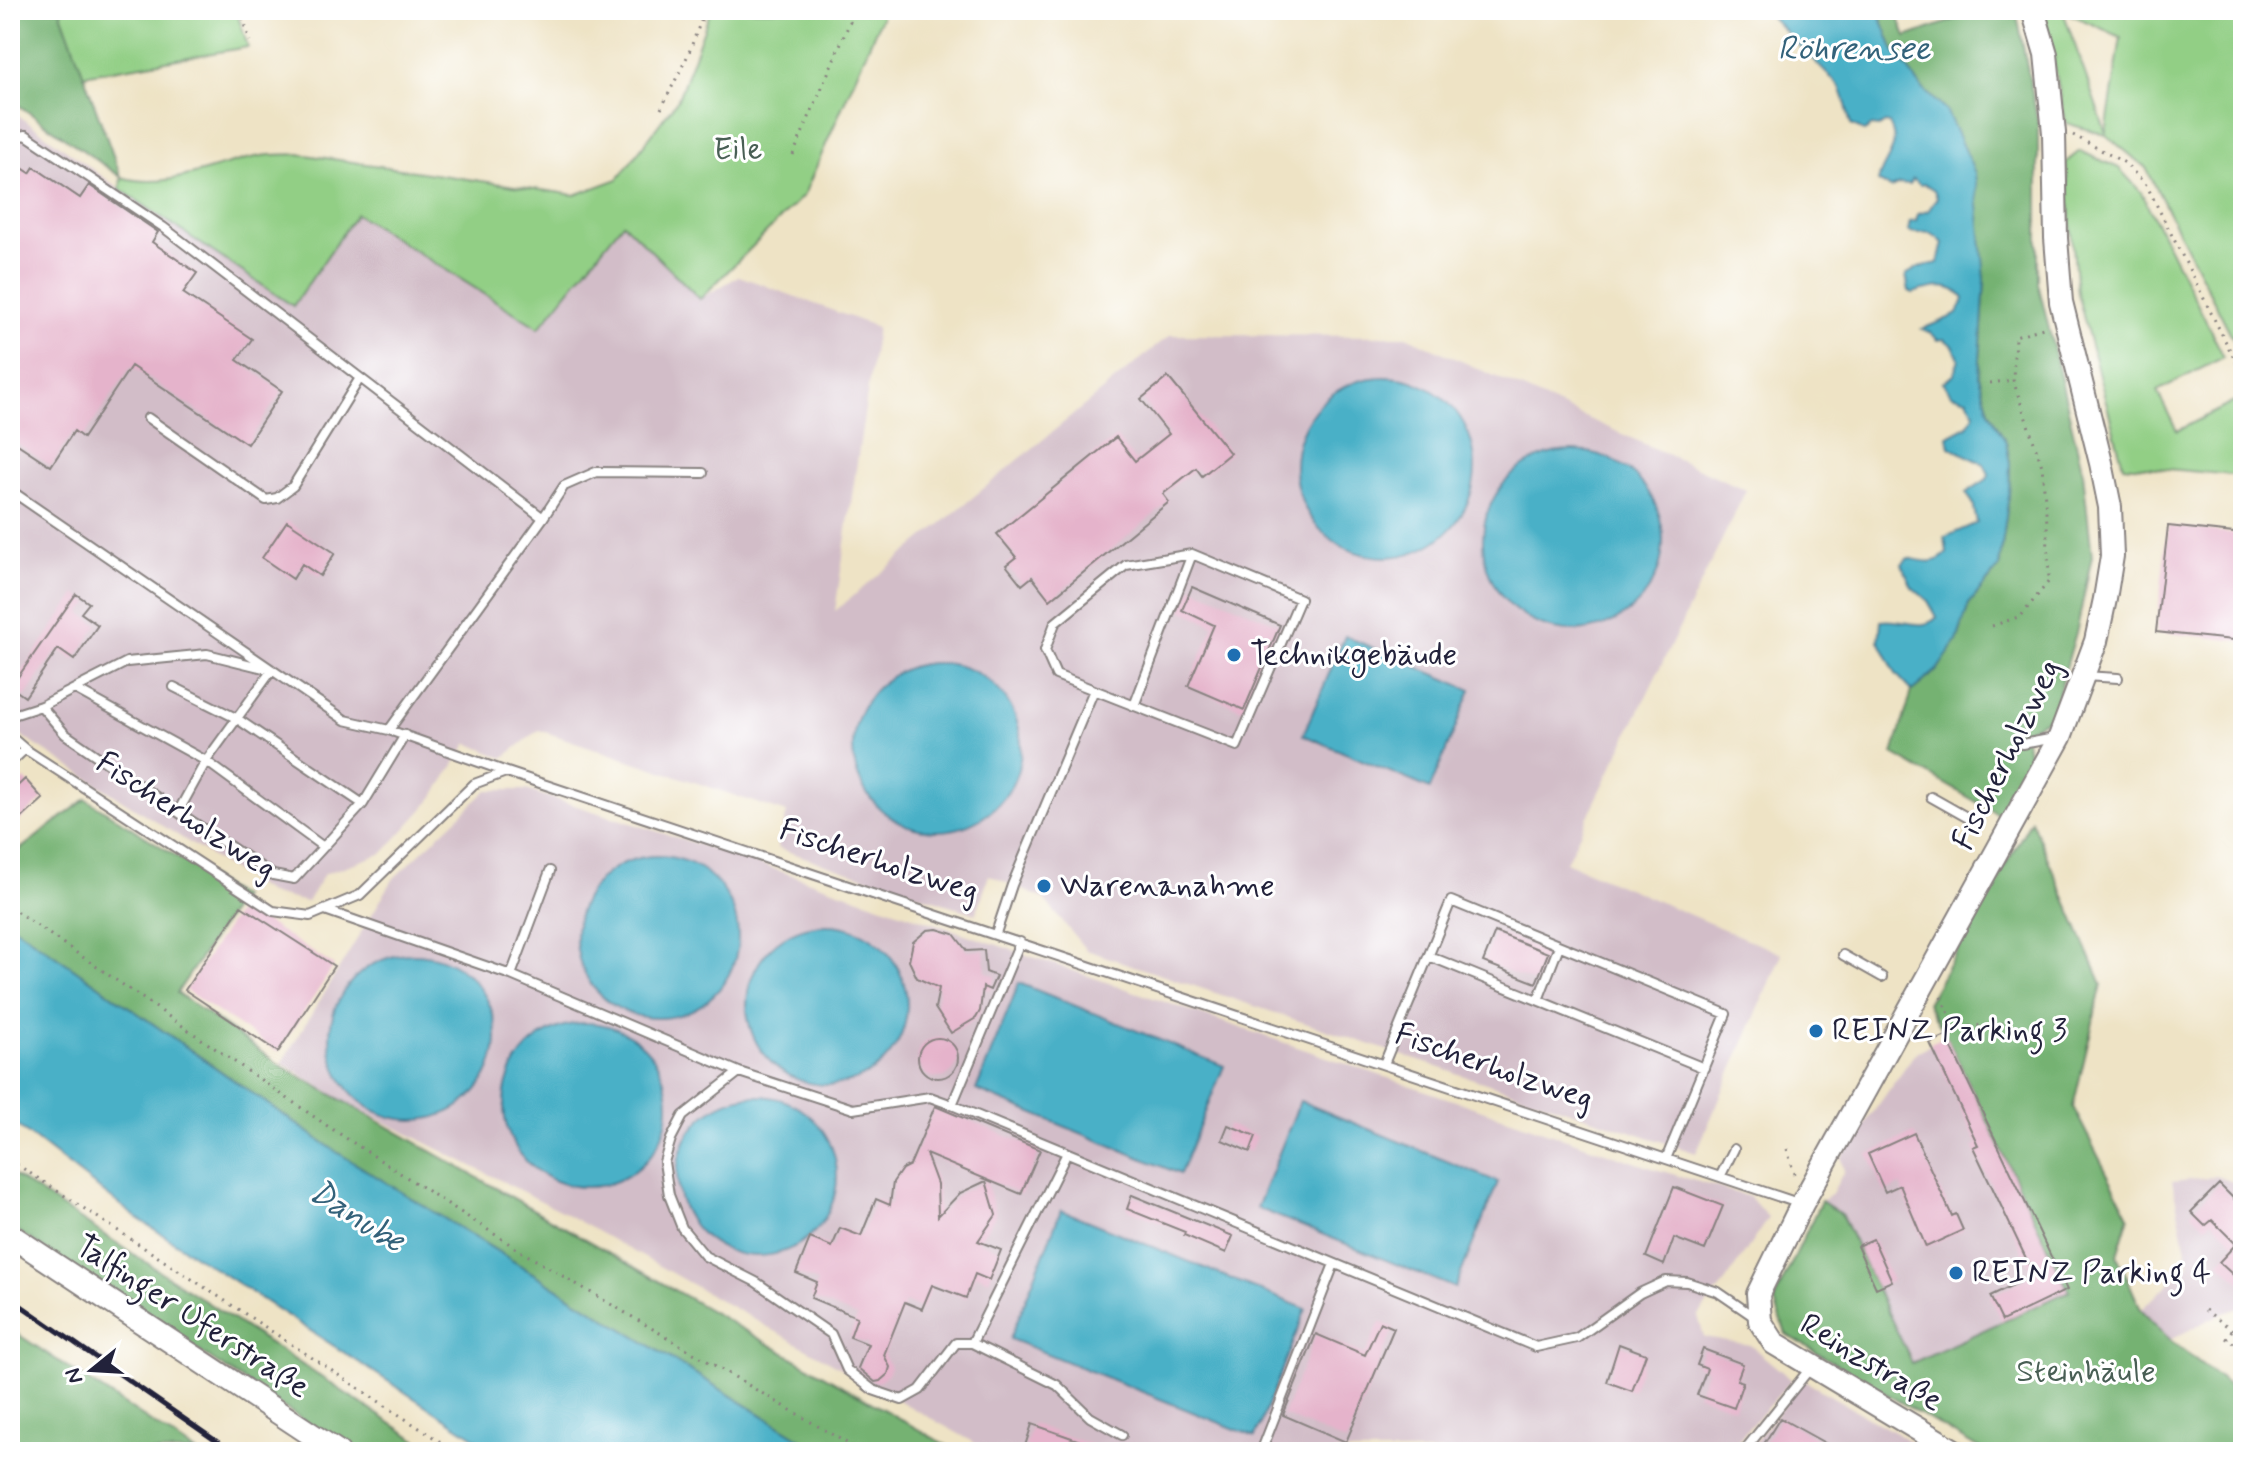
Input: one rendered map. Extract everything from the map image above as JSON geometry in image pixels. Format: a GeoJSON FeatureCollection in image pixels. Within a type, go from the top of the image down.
{"type":"FeatureCollection","features":[{"type":"Feature","properties":{"kind":"street","name":"Fischerholzweg"},"geometry":{"type":"LineString","coordinates":[[1760,1321],[1758,1294],[1802,1204],[2060,737],[2096,641],[2105,599],[2112,556],[2110,507],[2061,302],[2054,133],[2048,70],[2033,10]]}},
{"type":"Feature","properties":{"kind":"street","name":"Talfinger Uferstraße"},"geometry":{"type":"LineString","coordinates":[[10,1235],[338,1452]]}},
{"type":"Feature","properties":{"kind":"street","name":"Reinzstraße"},"geometry":{"type":"LineString","coordinates":[[1760,1321],[1774,1343],[1956,1452]]}},
{"type":"Feature","properties":{"kind":"lane"},"geometry":{"type":"LineString","coordinates":[[1909,10],[1910,14],[1921,10]]}},
{"type":"Feature","properties":{"kind":"lane"},"geometry":{"type":"LineString","coordinates":[[10,138],[26,135],[163,227],[543,518]]}},
{"type":"Feature","properties":{"kind":"lane"},"geometry":{"type":"LineString","coordinates":[[148,418],[266,500],[277,498],[293,486],[360,378]]}},
{"type":"Feature","properties":{"kind":"lane"},"geometry":{"type":"LineString","coordinates":[[389,730],[564,486],[596,472],[703,473]]}},
{"type":"Feature","properties":{"kind":"lane"},"geometry":{"type":"LineString","coordinates":[[10,490],[345,720],[405,735],[507,772]]}},
{"type":"Feature","properties":{"kind":"lane"},"geometry":{"type":"LineString","coordinates":[[1134,706],[1192,554]]}},
{"type":"Feature","properties":{"kind":"lane"},"geometry":{"type":"LineString","coordinates":[[1192,554],[1300,599],[1237,746],[1094,690],[1056,675],[1045,650],[1055,623],[1126,565],[1192,554]]}},
{"type":"Feature","properties":{"kind":"lane"},"geometry":{"type":"LineString","coordinates":[[10,716],[41,706],[127,662],[207,654],[272,670]]}},
{"type":"Feature","properties":{"kind":"lane"},"geometry":{"type":"LineString","coordinates":[[178,812],[206,761],[272,670]]}},
{"type":"Feature","properties":{"kind":"lane"},"geometry":{"type":"LineString","coordinates":[[2083,676],[2118,678]]}},
{"type":"Feature","properties":{"kind":"lane"},"geometry":{"type":"LineString","coordinates":[[174,687],[236,718],[363,804]]}},
{"type":"Feature","properties":{"kind":"lane"},"geometry":{"type":"LineString","coordinates":[[75,689],[206,761],[322,846]]}},
{"type":"Feature","properties":{"kind":"lane"},"geometry":{"type":"LineString","coordinates":[[996,933],[1094,690]]}},
{"type":"Feature","properties":{"kind":"lane"},"geometry":{"type":"LineString","coordinates":[[41,706],[65,734],[178,812],[273,875],[294,879],[363,804],[405,735]]}},
{"type":"Feature","properties":{"kind":"lane","name":"Fischerholzweg"},"geometry":{"type":"LineString","coordinates":[[10,736],[25,749],[273,911],[310,916],[360,895],[474,784],[507,772],[1802,1204]]}},
{"type":"Feature","properties":{"kind":"lane"},"geometry":{"type":"LineString","coordinates":[[2022,744],[2060,737]]}},
{"type":"Feature","properties":{"kind":"lane"},"geometry":{"type":"LineString","coordinates":[[10,763],[25,749]]}},
{"type":"Feature","properties":{"kind":"lane"},"geometry":{"type":"LineString","coordinates":[[1931,797],[1970,819]]}},
{"type":"Feature","properties":{"kind":"lane"},"geometry":{"type":"LineString","coordinates":[[511,975],[550,871]]}},
{"type":"Feature","properties":{"kind":"lane"},"geometry":{"type":"LineString","coordinates":[[1384,1064],[1451,901],[1726,1014],[1666,1159]]}},
{"type":"Feature","properties":{"kind":"lane"},"geometry":{"type":"LineString","coordinates":[[325,910],[511,975],[739,1072],[853,1109],[930,1097],[1536,1347],[1577,1338],[1640,1293],[1666,1281],[1687,1282],[1718,1292],[1760,1321]]}},
{"type":"Feature","properties":{"kind":"lane"},"geometry":{"type":"LineString","coordinates":[[952,1105],[1020,942]]}},
{"type":"Feature","properties":{"kind":"lane"},"geometry":{"type":"LineString","coordinates":[[1538,1000],[1559,946]]}},
{"type":"Feature","properties":{"kind":"lane"},"geometry":{"type":"LineString","coordinates":[[1843,955],[1882,977]]}},
{"type":"Feature","properties":{"kind":"lane"},"geometry":{"type":"LineString","coordinates":[[1429,956],[1704,1068]]}},
{"type":"Feature","properties":{"kind":"lane"},"geometry":{"type":"LineString","coordinates":[[739,1072],[683,1116],[664,1162],[669,1195],[682,1228],[705,1256],[756,1282],[831,1334],[847,1370],[873,1390],[902,1400],[920,1390],[956,1343],[972,1343],[1057,1385],[1090,1417],[1122,1435]]}},
{"type":"Feature","properties":{"kind":"lane"},"geometry":{"type":"LineString","coordinates":[[1720,1177],[1734,1149]]}},
{"type":"Feature","properties":{"kind":"lane"},"geometry":{"type":"LineString","coordinates":[[972,1343],[1067,1153]]}},
{"type":"Feature","properties":{"kind":"lane"},"geometry":{"type":"LineString","coordinates":[[1261,1452],[1334,1264]]}},
{"type":"Feature","properties":{"kind":"lane"},"geometry":{"type":"LineString","coordinates":[[1743,1452],[1812,1366]]}},
{"type":"Feature","properties":{"kind":"path"},"geometry":{"type":"LineString","coordinates":[[241,10],[250,41]]}},
{"type":"Feature","properties":{"kind":"path"},"geometry":{"type":"LineString","coordinates":[[661,109],[688,55],[705,10]]}},
{"type":"Feature","properties":{"kind":"path"},"geometry":{"type":"LineString","coordinates":[[793,155],[855,10]]}},
{"type":"Feature","properties":{"kind":"path"},"geometry":{"type":"LineString","coordinates":[[2076,135],[2125,163],[2147,186],[2243,376]]}},
{"type":"Feature","properties":{"kind":"path"},"geometry":{"type":"LineString","coordinates":[[1992,626],[2021,616],[2049,581],[2042,466],[2013,380],[2015,336],[2066,322]]}},
{"type":"Feature","properties":{"kind":"path"},"geometry":{"type":"LineString","coordinates":[[1990,383],[2013,380]]}},
{"type":"Feature","properties":{"kind":"path"},"geometry":{"type":"LineString","coordinates":[[10,907],[329,1127],[522,1252],[862,1452]]}},
{"type":"Feature","properties":{"kind":"path"},"geometry":{"type":"LineString","coordinates":[[1930,976],[1956,1028],[2003,1023]]}},
{"type":"Feature","properties":{"kind":"path"},"geometry":{"type":"LineString","coordinates":[[10,1160],[456,1452]]}},
{"type":"Feature","properties":{"kind":"path"},"geometry":{"type":"LineString","coordinates":[[2205,1310],[2232,1330]]}},
{"type":"Feature","properties":{"kind":"shaded area"},"geometry":{"type":"Polygon","coordinates":[[[14,112],[120,189],[293,306],[356,213],[539,328],[623,223],[700,299],[739,276],[877,327],[835,611],[1170,335],[1406,336],[1746,490],[1566,862],[1782,954],[1696,1153],[1086,950],[1044,899],[989,875],[976,914],[777,848],[787,813],[539,730],[503,758],[468,743],[432,799],[383,853],[324,874],[307,902],[270,894],[20,735],[10,742],[10,113],[14,112]]]}},
{"type":"Feature","properties":{"kind":"shaded area"},"geometry":{"type":"Polygon","coordinates":[[[487,790],[526,790],[748,860],[1652,1168],[1750,1197],[1768,1218],[1726,1281],[1698,1316],[1704,1337],[1750,1345],[1792,1380],[1727,1452],[1529,1452],[1510,1444],[1506,1452],[991,1452],[559,1210],[349,1104],[282,1063],[394,878],[487,790]]]}},
{"type":"Feature","properties":{"kind":"shaded area"},"geometry":{"type":"Polygon","coordinates":[[[1946,1036],[2069,1291],[1912,1363],[1841,1214],[1821,1201],[1831,1195],[1844,1171],[1841,1158],[1915,1053],[1946,1036]]]}},
{"type":"Feature","properties":{"kind":"shaded area"},"geometry":{"type":"Polygon","coordinates":[[[2217,1176],[2243,1186],[2243,1307],[2218,1315],[2170,1340],[2141,1310],[2189,1264],[2172,1181],[2217,1176]]]}},
{"type":"Feature","properties":{"kind":"shaded area"},"geometry":{"type":"Polygon","coordinates":[[[1803,1380],[1929,1452],[1747,1452],[1803,1380]]]}},
{"type":"Feature","properties":{"kind":"green space"},"geometry":{"type":"Polygon","coordinates":[[[10,10],[60,10],[121,177],[10,102],[10,10]]]}},
{"type":"Feature","properties":{"kind":"green space"},"geometry":{"type":"Polygon","coordinates":[[[60,10],[236,10],[248,47],[83,75],[60,10]]]}},
{"type":"Feature","properties":{"kind":"green space","name":"Eile"},"geometry":{"type":"Polygon","coordinates":[[[711,10],[882,10],[804,195],[700,299],[623,223],[539,328],[356,214],[293,306],[120,189],[121,177],[157,181],[174,179],[261,156],[299,154],[575,195],[618,179],[678,99],[711,10]]]}},
{"type":"Feature","properties":{"kind":"green space"},"geometry":{"type":"Polygon","coordinates":[[[1878,10],[1896,10],[1906,37],[1982,10],[2016,10],[2038,123],[2038,283],[2083,472],[2092,556],[2077,629],[2052,716],[2024,731],[2031,768],[2001,816],[1893,754],[1912,691],[1937,670],[1957,641],[1969,604],[1999,567],[2010,463],[2006,442],[1989,411],[1979,376],[1985,279],[1947,112],[1922,88],[1893,49],[1878,10]]]}},
{"type":"Feature","properties":{"kind":"green space"},"geometry":{"type":"Polygon","coordinates":[[[2043,10],[2214,10],[2243,23],[2243,358],[2146,168],[2106,135],[2066,123],[2043,10]],[[2063,11],[2106,133],[2121,37],[2063,11]]]}},
{"type":"Feature","properties":{"kind":"green space"},"geometry":{"type":"Polygon","coordinates":[[[2080,151],[2119,168],[2141,192],[2224,357],[2157,391],[2177,431],[2234,402],[2243,412],[2243,476],[2123,465],[2077,293],[2066,162],[2080,151]]]}},
{"type":"Feature","properties":{"kind":"green space"},"geometry":{"type":"Polygon","coordinates":[[[86,799],[241,897],[177,993],[282,1066],[958,1452],[822,1452],[335,1151],[10,924],[10,857],[86,799]]]}},
{"type":"Feature","properties":{"kind":"green space","name":"Steinhäule"},"geometry":{"type":"Polygon","coordinates":[[[2031,820],[2102,984],[2073,1107],[2129,1216],[2117,1255],[2141,1310],[2170,1340],[2243,1396],[2243,1452],[1984,1452],[1786,1334],[1774,1300],[1821,1201],[1841,1214],[1912,1363],[2069,1291],[1946,1036],[1927,1003],[2031,820]]]}},
{"type":"Feature","properties":{"kind":"green space"},"geometry":{"type":"Polygon","coordinates":[[[10,1173],[435,1452],[351,1452],[10,1226],[10,1173]]]}},
{"type":"Feature","properties":{"kind":"green space"},"geometry":{"type":"Polygon","coordinates":[[[10,1329],[196,1452],[10,1452],[10,1329]]]}},
{"type":"Feature","properties":{"kind":"water","name":"Röhrensee"},"geometry":{"type":"Polygon","coordinates":[[[1764,10],[1878,10],[1893,49],[1922,88],[1947,112],[1975,173],[1985,279],[1979,376],[1989,411],[2006,442],[2010,463],[2009,495],[1999,567],[1969,604],[1957,641],[1937,670],[1912,691],[1896,674],[1879,641],[1881,621],[1925,624],[1937,617],[1928,601],[1912,587],[1902,564],[1908,558],[1929,562],[1938,560],[1947,553],[1945,537],[1977,523],[1973,503],[1966,493],[1987,479],[1989,474],[1984,464],[1950,447],[1948,436],[1967,426],[1975,413],[1967,399],[1951,394],[1943,382],[1954,375],[1959,358],[1953,346],[1922,329],[1958,314],[1964,299],[1948,288],[1909,291],[1906,275],[1919,267],[1938,263],[1943,243],[1932,234],[1908,231],[1910,222],[1916,221],[1918,214],[1928,211],[1937,198],[1934,190],[1913,179],[1909,185],[1899,184],[1889,188],[1878,182],[1893,148],[1893,133],[1889,124],[1872,126],[1864,131],[1851,125],[1839,86],[1764,10]]]}},
{"type":"Feature","properties":{"kind":"water"},"geometry":{"type":"Polygon","coordinates":[[[1385,377],[1420,384],[1449,403],[1468,432],[1475,467],[1468,502],[1449,531],[1420,550],[1385,557],[1350,550],[1321,531],[1302,502],[1295,467],[1302,432],[1321,403],[1350,384],[1385,377]]]}},
{"type":"Feature","properties":{"kind":"water"},"geometry":{"type":"Polygon","coordinates":[[[1573,451],[1608,458],[1637,477],[1656,506],[1663,541],[1656,576],[1637,605],[1608,624],[1573,631],[1538,624],[1509,605],[1490,576],[1483,541],[1490,506],[1509,477],[1538,458],[1573,451]]]}},
{"type":"Feature","properties":{"kind":"water"},"geometry":{"type":"Polygon","coordinates":[[[1345,636],[1471,690],[1430,789],[1303,735],[1345,636]]]}},
{"type":"Feature","properties":{"kind":"water"},"geometry":{"type":"Polygon","coordinates":[[[937,663],[969,669],[997,687],[1015,715],[1021,747],[1015,779],[997,807],[969,825],[937,831],[905,825],[877,807],[859,779],[853,747],[859,715],[877,687],[905,669],[937,663]]]}},
{"type":"Feature","properties":{"kind":"water"},"geometry":{"type":"Polygon","coordinates":[[[657,856],[688,862],[714,880],[732,906],[738,937],[732,968],[714,994],[688,1012],[657,1018],[626,1012],[600,994],[582,968],[576,937],[582,906],[600,880],[626,862],[657,856]]]}},
{"type":"Feature","properties":{"kind":"water","name":"Danube"},"geometry":{"type":"Polygon","coordinates":[[[10,924],[335,1151],[822,1452],[497,1452],[137,1218],[10,1120],[10,924]]]}},
{"type":"Feature","properties":{"kind":"water"},"geometry":{"type":"Polygon","coordinates":[[[827,925],[858,931],[884,948],[901,974],[907,1005],[901,1036],[884,1062],[858,1079],[827,1085],[796,1079],[770,1062],[753,1036],[747,1005],[753,974],[770,948],[796,931],[827,925]]]}},
{"type":"Feature","properties":{"kind":"water"},"geometry":{"type":"Polygon","coordinates":[[[413,954],[445,960],[472,978],[490,1005],[496,1037],[490,1069],[472,1096],[445,1114],[413,1120],[381,1114],[354,1096],[336,1069],[330,1037],[336,1005],[354,978],[381,960],[413,954]]]}},
{"type":"Feature","properties":{"kind":"water"},"geometry":{"type":"Polygon","coordinates":[[[1019,983],[1224,1066],[1180,1174],[976,1090],[1019,983]]]}},
{"type":"Feature","properties":{"kind":"water"},"geometry":{"type":"Polygon","coordinates":[[[586,1023],[617,1030],[644,1047],[661,1074],[668,1105],[661,1136],[644,1163],[617,1180],[586,1187],[555,1180],[528,1163],[511,1136],[504,1105],[511,1074],[528,1047],[555,1030],[586,1023]]]}},
{"type":"Feature","properties":{"kind":"water"},"geometry":{"type":"Polygon","coordinates":[[[757,1096],[788,1102],[814,1119],[831,1145],[837,1176],[831,1207],[814,1233],[788,1250],[757,1256],[726,1250],[700,1233],[683,1207],[677,1176],[683,1145],[700,1119],[726,1102],[757,1096]]]}},
{"type":"Feature","properties":{"kind":"water"},"geometry":{"type":"Polygon","coordinates":[[[1300,1101],[1498,1182],[1455,1288],[1257,1208],[1300,1101]]]}},
{"type":"Feature","properties":{"kind":"water"},"geometry":{"type":"Polygon","coordinates":[[[1061,1210],[1306,1309],[1255,1437],[1010,1339],[1061,1210]]]}},
{"type":"Feature","properties":{"kind":"building"},"geometry":{"type":"Polygon","coordinates":[[[10,160],[30,173],[34,167],[80,198],[89,185],[158,232],[152,242],[197,273],[183,293],[252,339],[237,360],[282,391],[247,444],[131,366],[83,438],[74,431],[51,466],[10,439],[10,160]]]}},
{"type":"Feature","properties":{"kind":"building"},"geometry":{"type":"Polygon","coordinates":[[[1168,377],[1230,453],[1202,476],[1196,468],[1163,494],[1169,502],[1050,600],[1032,577],[1022,585],[1006,565],[1016,557],[997,534],[1116,437],[1135,461],[1169,434],[1141,399],[1168,377]]]}},
{"type":"Feature","properties":{"kind":"building"},"geometry":{"type":"Polygon","coordinates":[[[287,521],[335,553],[320,576],[302,564],[293,579],[262,558],[287,521]]]}},
{"type":"Feature","properties":{"kind":"building"},"geometry":{"type":"Polygon","coordinates":[[[2168,526],[2243,534],[2242,641],[2156,632],[2168,526]]]}},
{"type":"Feature","properties":{"kind":"building","name":"Technikgebäude"},"geometry":{"type":"Polygon","coordinates":[[[1192,587],[1280,625],[1244,710],[1188,686],[1214,625],[1182,610],[1192,587]]]}},
{"type":"Feature","properties":{"kind":"building"},"geometry":{"type":"Polygon","coordinates":[[[76,594],[89,603],[81,613],[98,625],[74,660],[58,649],[25,697],[11,687],[76,594]]]}},
{"type":"Feature","properties":{"kind":"building"},"geometry":{"type":"Polygon","coordinates":[[[25,779],[43,799],[10,829],[10,793],[25,779]]]}},
{"type":"Feature","properties":{"kind":"building"},"geometry":{"type":"Polygon","coordinates":[[[241,906],[334,966],[278,1052],[185,990],[241,906]]]}},
{"type":"Feature","properties":{"kind":"building"},"geometry":{"type":"Polygon","coordinates":[[[937,929],[954,934],[967,951],[984,950],[986,972],[996,976],[990,990],[983,987],[976,1018],[951,1033],[935,1008],[939,988],[917,978],[909,961],[913,942],[927,930],[937,929]]]}},
{"type":"Feature","properties":{"kind":"building"},"geometry":{"type":"Polygon","coordinates":[[[1495,932],[1548,953],[1536,983],[1483,962],[1495,932]]]}},
{"type":"Feature","properties":{"kind":"building"},"geometry":{"type":"Polygon","coordinates":[[[1946,1036],[2067,1290],[2002,1321],[1990,1296],[2034,1275],[1973,1147],[1978,1145],[1930,1043],[1946,1036]]]}},
{"type":"Feature","properties":{"kind":"building"},"geometry":{"type":"Polygon","coordinates":[[[938,1038],[952,1044],[958,1058],[952,1072],[938,1078],[924,1072],[918,1058],[924,1044],[938,1038]]]}},
{"type":"Feature","properties":{"kind":"building"},"geometry":{"type":"Polygon","coordinates":[[[935,1106],[1040,1150],[1021,1194],[926,1154],[937,1184],[938,1216],[960,1193],[986,1181],[996,1215],[978,1241],[1001,1250],[989,1280],[975,1274],[966,1298],[932,1285],[922,1309],[905,1302],[884,1355],[890,1367],[888,1374],[875,1382],[858,1368],[868,1344],[850,1337],[857,1317],[811,1298],[817,1282],[796,1273],[810,1238],[832,1247],[840,1228],[861,1236],[876,1199],[890,1205],[893,1182],[902,1169],[910,1165],[935,1106]]]}},
{"type":"Feature","properties":{"kind":"building"},"geometry":{"type":"Polygon","coordinates":[[[1228,1125],[1256,1136],[1250,1152],[1222,1140],[1228,1125]]]}},
{"type":"Feature","properties":{"kind":"building"},"geometry":{"type":"Polygon","coordinates":[[[1914,1133],[1952,1216],[1956,1214],[1963,1230],[1926,1247],[1900,1185],[1885,1192],[1868,1154],[1914,1133]]]}},
{"type":"Feature","properties":{"kind":"building"},"geometry":{"type":"Polygon","coordinates":[[[2219,1184],[2243,1208],[2243,1284],[2219,1262],[2236,1244],[2212,1220],[2205,1226],[2191,1212],[2219,1184]]]}},
{"type":"Feature","properties":{"kind":"building"},"geometry":{"type":"Polygon","coordinates":[[[1674,1187],[1723,1206],[1705,1250],[1674,1238],[1664,1265],[1646,1257],[1674,1187]]]}},
{"type":"Feature","properties":{"kind":"building"},"geometry":{"type":"Polygon","coordinates":[[[1132,1195],[1233,1236],[1226,1253],[1184,1235],[1185,1232],[1127,1209],[1132,1195]]]}},
{"type":"Feature","properties":{"kind":"building"},"geometry":{"type":"Polygon","coordinates":[[[1873,1239],[1892,1281],[1876,1288],[1857,1246],[1873,1239]]]}},
{"type":"Feature","properties":{"kind":"building"},"geometry":{"type":"Polygon","coordinates":[[[1380,1322],[1394,1328],[1346,1442],[1283,1415],[1316,1334],[1365,1355],[1380,1322]]]}},
{"type":"Feature","properties":{"kind":"building"},"geometry":{"type":"Polygon","coordinates":[[[1619,1344],[1646,1354],[1632,1391],[1607,1382],[1619,1344]]]}},
{"type":"Feature","properties":{"kind":"building"},"geometry":{"type":"Polygon","coordinates":[[[1703,1349],[1743,1364],[1737,1380],[1743,1382],[1734,1408],[1697,1395],[1707,1369],[1697,1365],[1703,1349]]]}},
{"type":"Feature","properties":{"kind":"building"},"geometry":{"type":"Polygon","coordinates":[[[1780,1418],[1841,1452],[1759,1452],[1780,1418]]]}},
{"type":"Feature","properties":{"kind":"building"},"geometry":{"type":"Polygon","coordinates":[[[1032,1424],[1106,1452],[1041,1452],[1025,1446],[1032,1424]]]}},
{"type":"Feature","properties":{"kind":"railway"},"geometry":{"type":"LineString","coordinates":[[10,1298],[232,1452]]}},
{"type":"Feature","properties":{"kind":"place","name":"Technikgebäude"},"geometry":{"type":"Point","coordinates":[1234,655]}},
{"type":"Feature","properties":{"kind":"place","name":"Warenanahme"},"geometry":{"type":"Point","coordinates":[1044,886]}},
{"type":"Feature","properties":{"kind":"place","name":"REINZ Parking 3"},"geometry":{"type":"Point","coordinates":[1816,1031]}},
{"type":"Feature","properties":{"kind":"place","name":"REINZ Parking 4"},"geometry":{"type":"Point","coordinates":[1956,1273]}}]}
